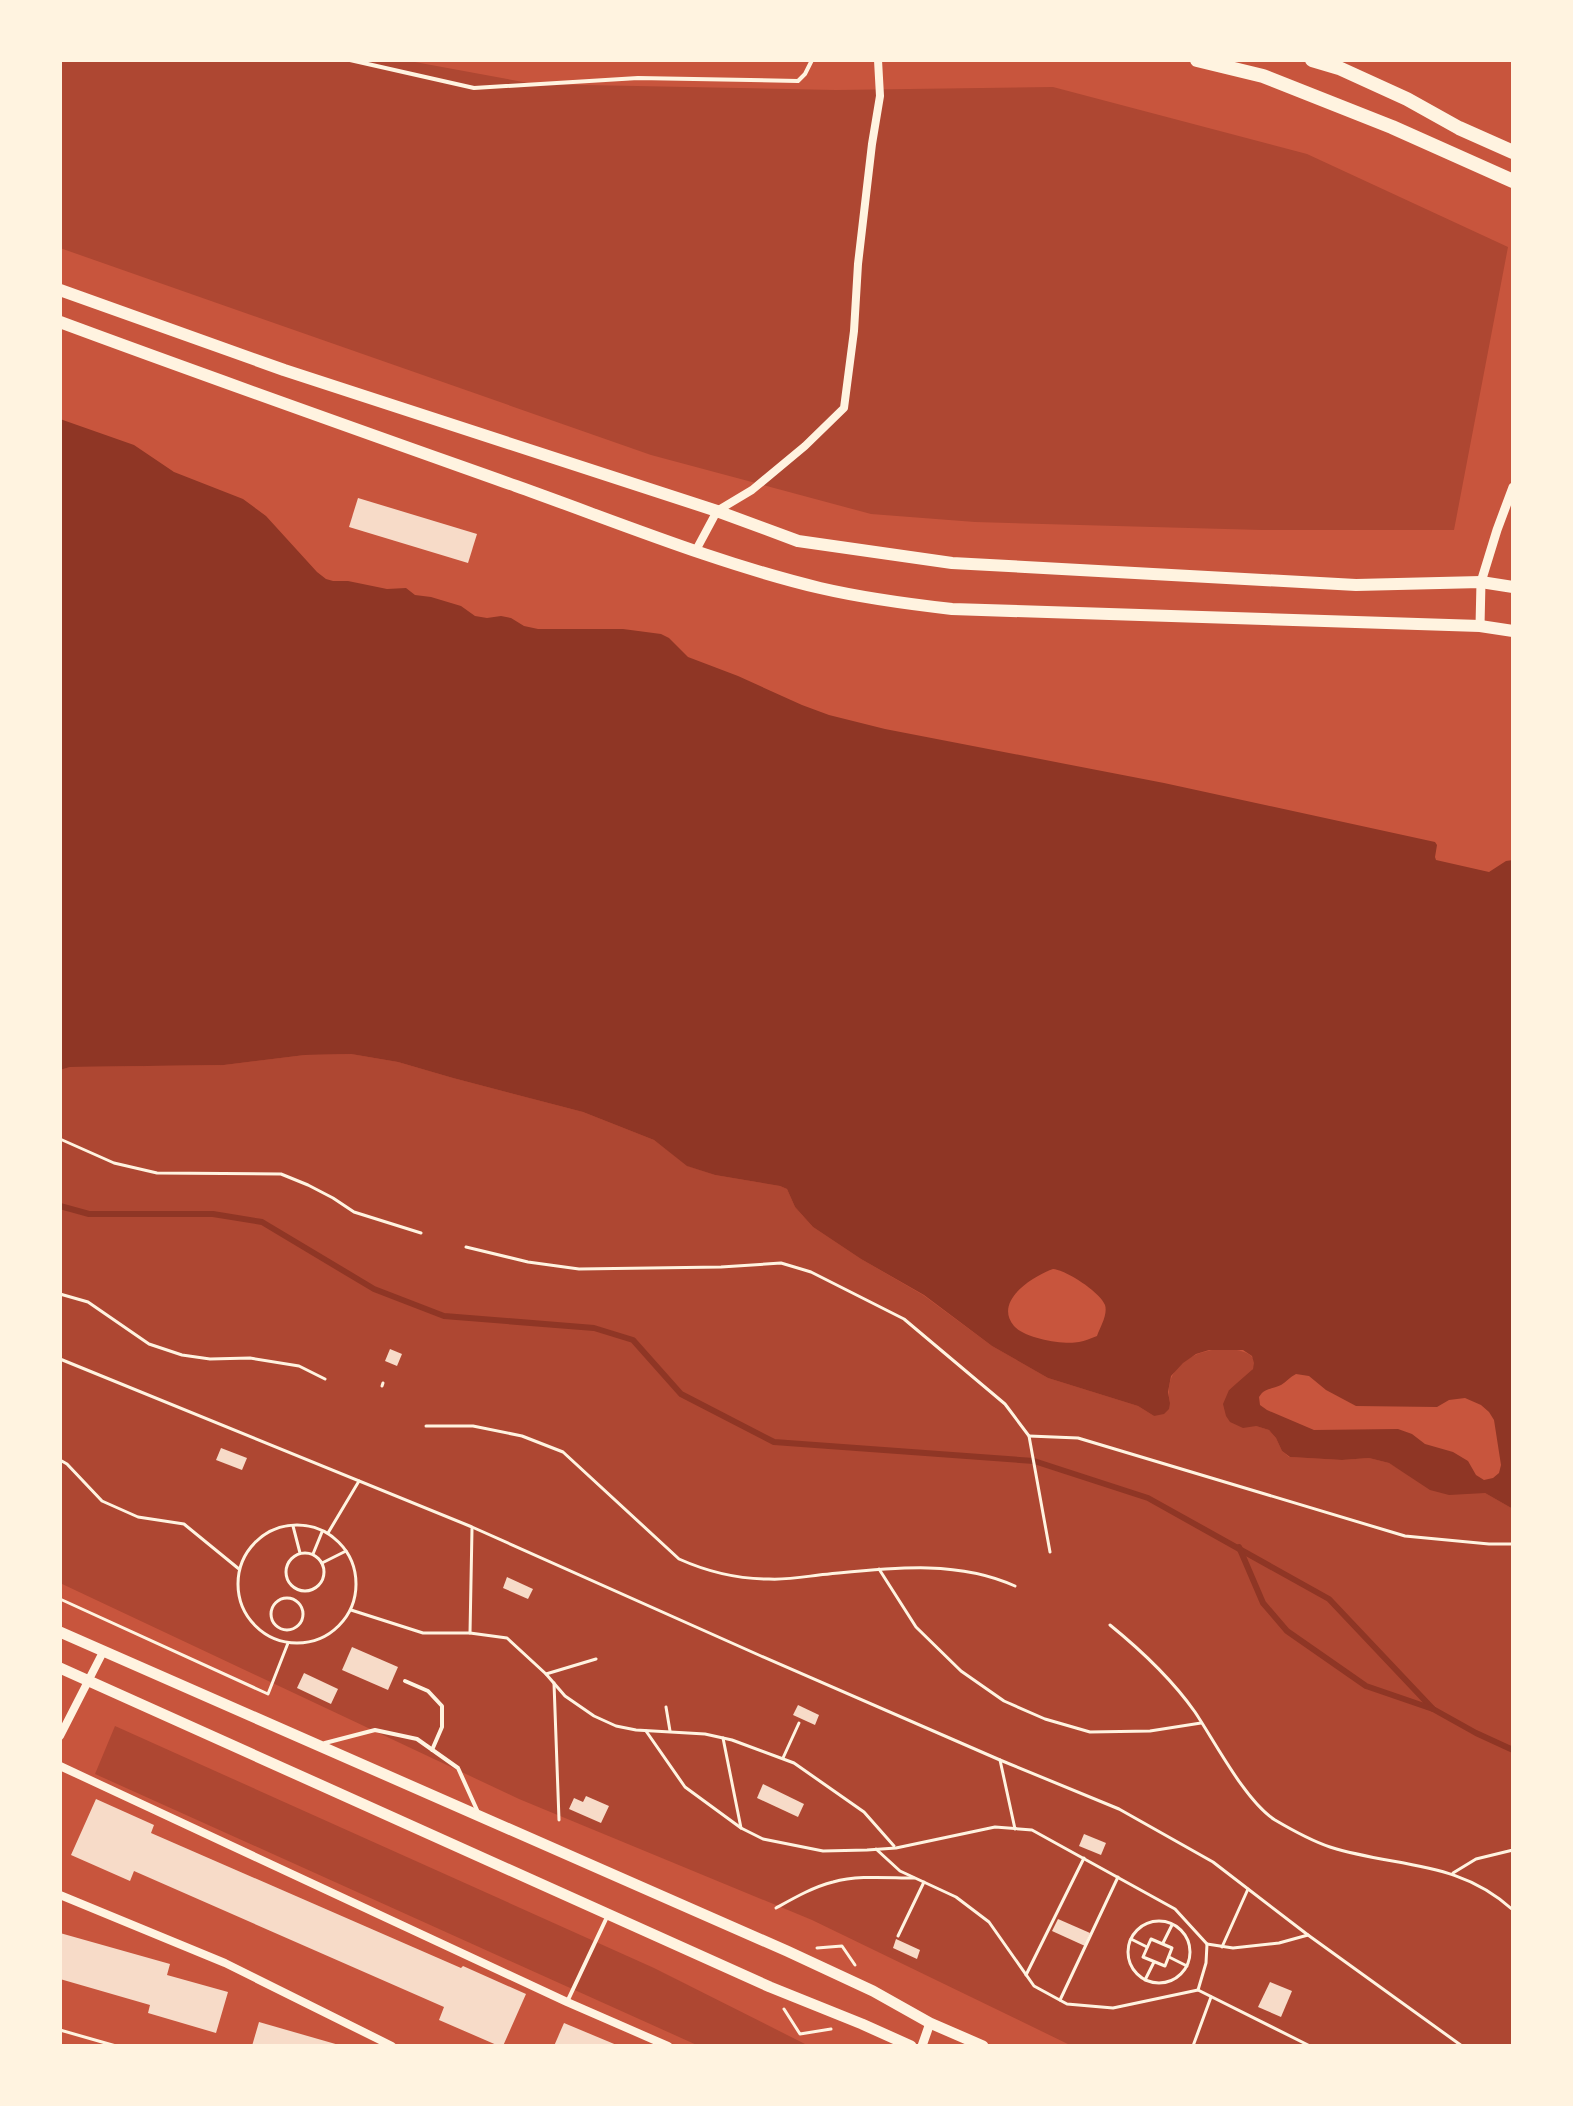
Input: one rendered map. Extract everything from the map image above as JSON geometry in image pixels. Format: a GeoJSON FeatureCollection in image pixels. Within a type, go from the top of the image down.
{"type":"FeatureCollection","features":[{"type":"Feature","properties":{"kind":"highway"},"geometry":{"type":"LineString","coordinates":[[1197,60],[1263,76],[1392,127],[1513,181]]}},
{"type":"Feature","properties":{"kind":"highway"},"geometry":{"type":"LineString","coordinates":[[1312,60],[1339,68],[1407,99],[1459,128],[1513,152]]}},
{"type":"Feature","properties":{"kind":"main road"},"geometry":{"type":"LineString","coordinates":[[60,290],[284,370],[717,511],[798,541],[952,563],[1356,585],[1481,582],[1513,587]]}},
{"type":"Feature","properties":{"kind":"main road"},"geometry":{"type":"LineString","coordinates":[[60,322],[695,552],[823,589],[952,609],[1480,626],[1513,631]]}},
{"type":"Feature","properties":{"kind":"main road"},"geometry":{"type":"LineString","coordinates":[[60,1632],[787,1951],[873,1991],[930,2023],[983,2046]]}},
{"type":"Feature","properties":{"kind":"main road"},"geometry":{"type":"LineString","coordinates":[[60,1668],[770,1987],[911,2046]]}},
{"type":"Feature","properties":{"kind":"street"},"geometry":{"type":"LineString","coordinates":[[695,552],[717,511],[752,490],[805,446],[844,408],[854,331],[858,264],[880,96],[878,60]]}},
{"type":"Feature","properties":{"kind":"street"},"geometry":{"type":"LineString","coordinates":[[1480,626],[1481,582],[1513,487]]}},
{"type":"Feature","properties":{"kind":"street"},"geometry":{"type":"LineString","coordinates":[[60,1736],[103,1652]]}},
{"type":"Feature","properties":{"kind":"street"},"geometry":{"type":"LineString","coordinates":[[60,1766],[668,2046]]}},
{"type":"Feature","properties":{"kind":"street"},"geometry":{"type":"LineString","coordinates":[[60,1895],[225,1963],[392,2046]]}},
{"type":"Feature","properties":{"kind":"street"},"geometry":{"type":"LineString","coordinates":[[922,2046],[930,2023]]}},
{"type":"Feature","properties":{"kind":"lane"},"geometry":{"type":"LineString","coordinates":[[350,60],[474,88],[638,78],[798,81],[812,60]]}},
{"type":"Feature","properties":{"kind":"lane"},"geometry":{"type":"LineString","coordinates":[[405,1681],[428,1691],[442,1706],[442,1727],[432,1750]]}},
{"type":"Feature","properties":{"kind":"lane"},"geometry":{"type":"LineString","coordinates":[[317,1745],[375,1730],[417,1739],[458,1768],[480,1816]]}},
{"type":"Feature","properties":{"kind":"lane"},"geometry":{"type":"LineString","coordinates":[[567,2002],[608,1914]]}},
{"type":"Feature","properties":{"kind":"path"},"geometry":{"type":"LineString","coordinates":[[60,1139],[114,1163],[157,1173],[281,1174],[333,1198],[354,1212],[421,1233]]}},
{"type":"Feature","properties":{"kind":"path"},"geometry":{"type":"LineString","coordinates":[[466,1247],[528,1262],[579,1269],[781,1263],[811,1272],[904,1319],[1005,1404],[1029,1436],[1050,1552]]}},
{"type":"Feature","properties":{"kind":"path"},"geometry":{"type":"LineString","coordinates":[[60,1294],[88,1302],[149,1344],[160,1348],[210,1359],[250,1358],[299,1366],[325,1379]]}},
{"type":"Feature","properties":{"kind":"path"},"geometry":{"type":"LineString","coordinates":[[60,1359],[472,1527],[761,1656],[1119,1809],[1213,1862],[1462,2046]]}},
{"type":"Feature","properties":{"kind":"path"},"geometry":{"type":"LineString","coordinates":[[426,1426],[473,1426],[522,1436],[563,1452],[679,1559],[701,1569],[729,1576],[772,1580],[895,1567],[954,1570],[996,1577],[1015,1586]]}},
{"type":"Feature","properties":{"kind":"path"},"geometry":{"type":"LineString","coordinates":[[1029,1436],[1078,1438],[1405,1536],[1513,1544]]}},
{"type":"Feature","properties":{"kind":"path"},"geometry":{"type":"LineString","coordinates":[[60,1460],[102,1501],[138,1517],[184,1524],[240,1569]]}},
{"type":"Feature","properties":{"kind":"path"},"geometry":{"type":"LineString","coordinates":[[313,1554],[359,1481]]}},
{"type":"Feature","properties":{"kind":"path"},"geometry":{"type":"LineString","coordinates":[[293,1525],[300,1553]]}},
{"type":"Feature","properties":{"kind":"path"},"geometry":{"type":"LineString","coordinates":[[293,1525],[314,1527],[332,1536],[346,1551],[355,1570],[356,1590],[351,1610],[340,1625],[325,1637],[307,1643],[288,1643],[270,1638],[255,1627],[244,1611],[238,1594],[240,1569],[244,1557],[256,1541],[273,1529],[293,1525]]}},
{"type":"Feature","properties":{"kind":"path"},"geometry":{"type":"LineString","coordinates":[[470,1633],[472,1527]]}},
{"type":"Feature","properties":{"kind":"path"},"geometry":{"type":"LineString","coordinates":[[322,1563],[346,1551]]}},
{"type":"Feature","properties":{"kind":"path"},"geometry":{"type":"LineString","coordinates":[[300,1553],[313,1554],[322,1563],[324,1575],[317,1586],[306,1591],[290,1583],[286,1572],[289,1560],[300,1553]]}},
{"type":"Feature","properties":{"kind":"path"},"geometry":{"type":"LineString","coordinates":[[879,1569],[916,1627],[961,1671],[1004,1701],[1045,1719],[1090,1732],[1150,1731],[1201,1723]]}},
{"type":"Feature","properties":{"kind":"path"},"geometry":{"type":"LineString","coordinates":[[293,1600],[298,1589]]}},
{"type":"Feature","properties":{"kind":"path"},"geometry":{"type":"LineString","coordinates":[[60,1599],[268,1694],[288,1643]]}},
{"type":"Feature","properties":{"kind":"path"},"geometry":{"type":"LineString","coordinates":[[280,1600],[293,1600],[301,1608],[300,1623],[292,1629],[276,1626],[271,1617],[273,1607],[280,1600]]}},
{"type":"Feature","properties":{"kind":"path"},"geometry":{"type":"LineString","coordinates":[[351,1610],[423,1633],[470,1633],[507,1638],[565,1696],[594,1716],[616,1726],[705,1734],[783,1758],[864,1812],[896,1848]]}},
{"type":"Feature","properties":{"kind":"path"},"geometry":{"type":"LineString","coordinates":[[1110,1625],[1142,1651],[1172,1682],[1237,1778],[1271,1818],[1330,1847],[1453,1873],[1484,1888],[1513,1910]]}},
{"type":"Feature","properties":{"kind":"path"},"geometry":{"type":"LineString","coordinates":[[276,1639],[280,1628]]}},
{"type":"Feature","properties":{"kind":"path"},"geometry":{"type":"LineString","coordinates":[[546,1674],[596,1659]]}},
{"type":"Feature","properties":{"kind":"path"},"geometry":{"type":"LineString","coordinates":[[554,1683],[559,1820]]}},
{"type":"Feature","properties":{"kind":"path"},"geometry":{"type":"LineString","coordinates":[[666,1707],[670,1732]]}},
{"type":"Feature","properties":{"kind":"path"},"geometry":{"type":"LineString","coordinates":[[783,1758],[799,1723]]}},
{"type":"Feature","properties":{"kind":"path"},"geometry":{"type":"LineString","coordinates":[[646,1731],[685,1787],[741,1828],[763,1839],[823,1851],[896,1848],[995,1827],[1032,1830],[1175,1909],[1207,1944],[1233,1948],[1279,1943],[1308,1935]]}},
{"type":"Feature","properties":{"kind":"path"},"geometry":{"type":"LineString","coordinates":[[723,1738],[741,1828]]}},
{"type":"Feature","properties":{"kind":"path"},"geometry":{"type":"LineString","coordinates":[[1000,1760],[1015,1829]]}},
{"type":"Feature","properties":{"kind":"path"},"geometry":{"type":"LineString","coordinates":[[876,1849],[900,1871],[956,1897],[989,1922],[1034,1986],[1067,2004],[1113,2008],[1198,1990],[1310,2046]]}},
{"type":"Feature","properties":{"kind":"path"},"geometry":{"type":"LineString","coordinates":[[1453,1873],[1476,1859],[1513,1850]]}},
{"type":"Feature","properties":{"kind":"path"},"geometry":{"type":"LineString","coordinates":[[1026,1975],[1084,1858]]}},
{"type":"Feature","properties":{"kind":"path"},"geometry":{"type":"LineString","coordinates":[[1060,2000],[1118,1877]]}},
{"type":"Feature","properties":{"kind":"path"},"geometry":{"type":"LineString","coordinates":[[776,1908],[798,1895],[834,1881],[916,1878]]}},
{"type":"Feature","properties":{"kind":"path"},"geometry":{"type":"LineString","coordinates":[[898,1936],[924,1882]]}},
{"type":"Feature","properties":{"kind":"path"},"geometry":{"type":"LineString","coordinates":[[1222,1947],[1248,1889]]}},
{"type":"Feature","properties":{"kind":"path"},"geometry":{"type":"LineString","coordinates":[[1157,1921],[1172,1925],[1185,1935],[1189,1945],[1187,1966],[1173,1980],[1164,1983],[1145,1980],[1137,1975],[1128,1957],[1131,1939],[1147,1924],[1157,1921]]}},
{"type":"Feature","properties":{"kind":"path"},"geometry":{"type":"LineString","coordinates":[[1163,1944],[1172,1925]]}},
{"type":"Feature","properties":{"kind":"path"},"geometry":{"type":"LineString","coordinates":[[1131,1939],[1147,1947]]}},
{"type":"Feature","properties":{"kind":"path"},"geometry":{"type":"LineString","coordinates":[[1151,1939],[1172,1948],[1165,1966],[1143,1957],[1147,1947],[1151,1939]]}},
{"type":"Feature","properties":{"kind":"path"},"geometry":{"type":"LineString","coordinates":[[1198,1990],[1206,1963],[1207,1944]]}},
{"type":"Feature","properties":{"kind":"path"},"geometry":{"type":"LineString","coordinates":[[1169,1957],[1187,1966]]}},
{"type":"Feature","properties":{"kind":"path"},"geometry":{"type":"LineString","coordinates":[[1145,1980],[1154,1962]]}},
{"type":"Feature","properties":{"kind":"path"},"geometry":{"type":"LineString","coordinates":[[1193,2046],[1212,1997]]}},
{"type":"Feature","properties":{"kind":"path"},"geometry":{"type":"LineString","coordinates":[[60,2030],[116,2046]]}},
{"type":"Feature","properties":{"kind":"path"},"geometry":{"type":"LineString","coordinates":[[1451,2038],[1453,2046]]}},
{"type":"Feature","properties":{"kind":"shaded area"},"geometry":{"type":"Polygon","coordinates":[[[60,60],[404,60],[534,84],[836,90],[1053,87],[1307,154],[1508,247],[1454,530],[1262,530],[975,522],[871,514],[651,455],[60,248],[60,60]]]}},
{"type":"Feature","properties":{"kind":"shaded area"},"geometry":{"type":"Polygon","coordinates":[[[60,419],[134,445],[174,472],[243,499],[266,516],[326,579],[387,589],[406,588],[415,595],[461,606],[475,616],[511,618],[524,626],[538,629],[623,629],[661,634],[688,657],[829,715],[1435,842],[1436,860],[1489,872],[1513,860],[1513,1509],[1485,1493],[1449,1495],[1430,1490],[1389,1463],[1369,1458],[1290,1457],[1282,1451],[1269,1430],[1256,1426],[1243,1428],[1230,1422],[1223,1404],[1229,1390],[1253,1369],[1252,1356],[1243,1350],[1209,1350],[1183,1363],[1171,1376],[1169,1409],[1164,1414],[1154,1416],[1138,1406],[1048,1378],[992,1346],[924,1295],[813,1227],[795,1207],[787,1189],[715,1175],[687,1166],[654,1140],[583,1112],[398,1062],[351,1054],[305,1055],[224,1065],[70,1067],[60,1070],[60,419]],[[1053,1269],[1026,1284],[1012,1299],[1008,1308],[1014,1326],[1026,1334],[1054,1341],[1072,1343],[1097,1336],[1105,1313],[1102,1300],[1082,1282],[1053,1269]],[[1296,1374],[1264,1392],[1259,1397],[1260,1405],[1314,1430],[1398,1429],[1412,1434],[1425,1444],[1453,1452],[1468,1461],[1476,1475],[1484,1480],[1499,1473],[1501,1465],[1494,1420],[1481,1405],[1465,1398],[1449,1400],[1437,1407],[1356,1406],[1326,1390],[1309,1376],[1296,1374]]]}},
{"type":"Feature","properties":{"kind":"shaded area"},"geometry":{"type":"Polygon","coordinates":[[[351,1054],[398,1062],[583,1112],[654,1140],[688,1166],[715,1175],[787,1189],[795,1207],[813,1227],[923,1295],[992,1346],[1048,1378],[1138,1406],[1154,1416],[1170,1403],[1170,1381],[1179,1366],[1195,1355],[1213,1350],[1245,1352],[1254,1359],[1253,1369],[1229,1390],[1256,1426],[1269,1430],[1289,1457],[1369,1458],[1472,1493],[1485,1493],[1513,1509],[1513,2046],[1072,2046],[812,1920],[519,1799],[60,1583],[60,1070],[70,1067],[224,1065],[305,1055],[351,1054]]]}},
{"type":"Feature","properties":{"kind":"shaded area"},"geometry":{"type":"Polygon","coordinates":[[[115,1726],[654,1968],[809,2046],[699,2046],[95,1774],[115,1726]]]}},
{"type":"Feature","properties":{"kind":"building"},"geometry":{"type":"Polygon","coordinates":[[[358,498],[477,534],[468,563],[349,527],[358,498]]]}},
{"type":"Feature","properties":{"kind":"building"},"geometry":{"type":"Polygon","coordinates":[[[390,1349],[402,1354],[397,1366],[385,1361],[390,1349]]]}},
{"type":"Feature","properties":{"kind":"building"},"geometry":{"type":"Polygon","coordinates":[[[221,1448],[247,1458],[242,1470],[216,1460],[221,1448]]]}},
{"type":"Feature","properties":{"kind":"building"},"geometry":{"type":"Polygon","coordinates":[[[507,1577],[533,1589],[528,1599],[503,1588],[507,1577]]]}},
{"type":"Feature","properties":{"kind":"building"},"geometry":{"type":"Polygon","coordinates":[[[352,1647],[398,1667],[388,1690],[342,1670],[352,1647]]]}},
{"type":"Feature","properties":{"kind":"building"},"geometry":{"type":"Polygon","coordinates":[[[304,1673],[338,1689],[331,1704],[297,1688],[304,1673]]]}},
{"type":"Feature","properties":{"kind":"building"},"geometry":{"type":"Polygon","coordinates":[[[798,1705],[819,1715],[815,1725],[793,1715],[798,1705]]]}},
{"type":"Feature","properties":{"kind":"building"},"geometry":{"type":"Polygon","coordinates":[[[763,1784],[804,1804],[798,1817],[757,1798],[763,1784]]]}},
{"type":"Feature","properties":{"kind":"building"},"geometry":{"type":"Polygon","coordinates":[[[586,1796],[609,1806],[601,1823],[569,1809],[574,1798],[583,1802],[586,1796]]]}},
{"type":"Feature","properties":{"kind":"building"},"geometry":{"type":"Polygon","coordinates":[[[96,1799],[154,1825],[151,1833],[526,1994],[503,2046],[439,2020],[444,2007],[134,1871],[130,1881],[71,1855],[96,1799]]]}},
{"type":"Feature","properties":{"kind":"building"},"geometry":{"type":"Polygon","coordinates":[[[1084,1834],[1106,1843],[1101,1855],[1079,1846],[1084,1834]]]}},
{"type":"Feature","properties":{"kind":"building"},"geometry":{"type":"Polygon","coordinates":[[[1058,1919],[1090,1933],[1085,1946],[1052,1931],[1058,1919]]]}},
{"type":"Feature","properties":{"kind":"building"},"geometry":{"type":"Polygon","coordinates":[[[60,1933],[170,1964],[167,1975],[228,1992],[216,2033],[148,2013],[150,2005],[60,1979],[60,1933]]]}},
{"type":"Feature","properties":{"kind":"building"},"geometry":{"type":"Polygon","coordinates":[[[896,1939],[920,1950],[917,1959],[893,1948],[896,1939]]]}},
{"type":"Feature","properties":{"kind":"building"},"geometry":{"type":"Polygon","coordinates":[[[1270,1982],[1292,1991],[1281,2017],[1258,2007],[1270,1982]]]}},
{"type":"Feature","properties":{"kind":"building"},"geometry":{"type":"Polygon","coordinates":[[[259,2022],[339,2045],[339,2046],[252,2046],[259,2022]]]}},
{"type":"Feature","properties":{"kind":"building"},"geometry":{"type":"Polygon","coordinates":[[[564,2023],[619,2046],[554,2046],[564,2023]]]}},
{"type":"Feature","properties":{"kind":"waterway"},"geometry":{"type":"LineString","coordinates":[[60,1206],[89,1214],[213,1214],[262,1222],[374,1289],[444,1316],[594,1328],[633,1340],[681,1394],[774,1442],[1034,1461],[1148,1498],[1329,1599],[1433,1709],[1513,1750]]}},
{"type":"Feature","properties":{"kind":"waterway"},"geometry":{"type":"LineString","coordinates":[[1239,1547],[1263,1603],[1287,1631],[1366,1686],[1433,1709]]}}]}
